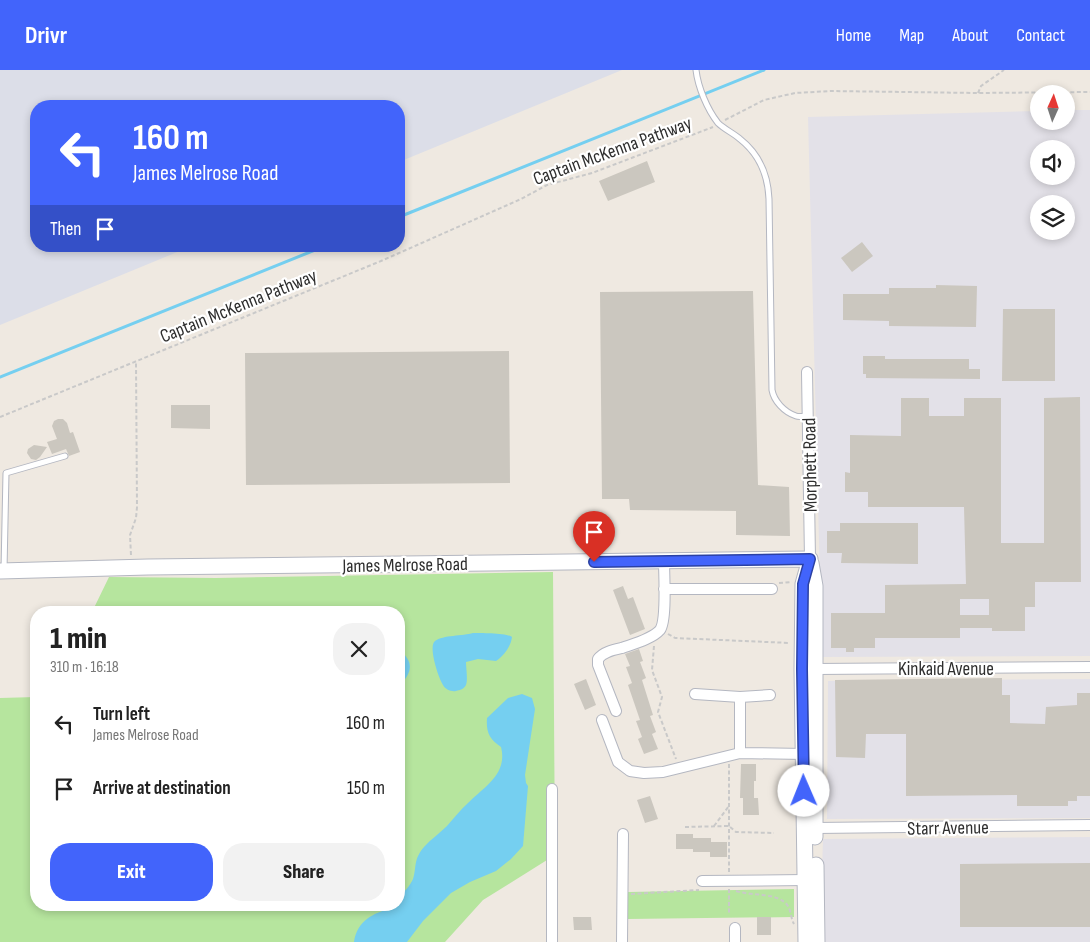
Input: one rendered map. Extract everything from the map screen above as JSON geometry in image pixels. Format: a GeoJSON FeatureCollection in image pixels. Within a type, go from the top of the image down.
{"type":"FeatureCollection","features":[{"type":"Feature","properties":{"kind":"street","name":"Morphett Road"},"geometry":{"type":"LineString","coordinates":[[807,372],[810,559],[815,586],[808,669],[804,754],[817,942]]}},
{"type":"Feature","properties":{"kind":"street","name":"James Melrose Road"},"geometry":{"type":"LineString","coordinates":[[2,571],[810,559]]}},
{"type":"Feature","properties":{"kind":"street"},"geometry":{"type":"LineString","coordinates":[[616,711],[598,665],[598,659],[606,652],[651,636],[660,629],[663,621],[664,561]]}},
{"type":"Feature","properties":{"kind":"street"},"geometry":{"type":"LineString","coordinates":[[664,589],[772,589]]}},
{"type":"Feature","properties":{"kind":"street","name":"Kinkaid Avenue"},"geometry":{"type":"LineString","coordinates":[[808,669],[1090,667]]}},
{"type":"Feature","properties":{"kind":"street","name":"Morphett Road"},"geometry":{"type":"LineString","coordinates":[[806,942],[806,880],[810,828],[808,669]]}},
{"type":"Feature","properties":{"kind":"street"},"geometry":{"type":"LineString","coordinates":[[695,694],[740,697],[770,695]]}},
{"type":"Feature","properties":{"kind":"street"},"geometry":{"type":"LineString","coordinates":[[740,697],[740,753]]}},
{"type":"Feature","properties":{"kind":"street"},"geometry":{"type":"LineString","coordinates":[[602,720],[618,762],[630,771],[653,772],[679,768],[740,753],[804,754]]}},
{"type":"Feature","properties":{"kind":"street"},"geometry":{"type":"LineString","coordinates":[[552,789],[552,942]]}},
{"type":"Feature","properties":{"kind":"street","name":"Starr Avenue"},"geometry":{"type":"LineString","coordinates":[[810,828],[1090,825]]}},
{"type":"Feature","properties":{"kind":"street"},"geometry":{"type":"LineString","coordinates":[[622,942],[623,834]]}},
{"type":"Feature","properties":{"kind":"street"},"geometry":{"type":"LineString","coordinates":[[702,885],[729,880],[806,880]]}},
{"type":"Feature","properties":{"kind":"street"},"geometry":{"type":"LineString","coordinates":[[735,928],[735,942]]}},
{"type":"Feature","properties":{"kind":"lane"},"geometry":{"type":"LineString","coordinates":[[696,70],[698,82],[708,105],[719,123],[742,140],[752,151],[763,170],[769,199],[773,397],[779,405],[796,416],[808,416]]}},
{"type":"Feature","properties":{"kind":"lane"},"geometry":{"type":"LineString","coordinates":[[2,571],[6,473],[65,456]]}},
{"type":"Feature","properties":{"kind":"path"},"geometry":{"type":"LineString","coordinates":[[978,93],[981,86],[1004,70]]}},
{"type":"Feature","properties":{"kind":"path","name":"Captain McKenna Pathway"},"geometry":{"type":"LineString","coordinates":[[405,251],[521,200],[547,185],[592,173],[712,127],[764,100],[795,93],[831,91],[1090,92]]}},
{"type":"Feature","properties":{"kind":"path","name":"Captain McKenna Pathway"},"geometry":{"type":"LineString","coordinates":[[0,417],[402,252]]}},
{"type":"Feature","properties":{"kind":"path"},"geometry":{"type":"LineString","coordinates":[[131,568],[130,535],[136,518],[137,507],[136,362]]}},
{"type":"Feature","properties":{"kind":"path"},"geometry":{"type":"LineString","coordinates":[[772,589],[775,583],[796,582]]}},
{"type":"Feature","properties":{"kind":"path"},"geometry":{"type":"LineString","coordinates":[[660,629],[675,638],[796,643]]}},
{"type":"Feature","properties":{"kind":"path"},"geometry":{"type":"LineString","coordinates":[[651,636],[655,643],[652,670],[662,697],[658,712],[679,768]]}},
{"type":"Feature","properties":{"kind":"path"},"geometry":{"type":"LineString","coordinates":[[729,756],[729,880]]}},
{"type":"Feature","properties":{"kind":"path"},"geometry":{"type":"LineString","coordinates":[[714,826],[729,805]]}},
{"type":"Feature","properties":{"kind":"path"},"geometry":{"type":"LineString","coordinates":[[685,827],[729,826],[736,832],[774,833]]}},
{"type":"Feature","properties":{"kind":"path"},"geometry":{"type":"LineString","coordinates":[[623,895],[702,885]]}},
{"type":"Feature","properties":{"kind":"path"},"geometry":{"type":"LineString","coordinates":[[729,914],[729,889],[743,894],[769,896],[782,900],[788,906],[793,923],[801,925]]}},
{"type":"Feature","properties":{"kind":"shaded area"},"geometry":{"type":"Polygon","coordinates":[[[0,70],[622,70],[405,160],[405,100],[30,100],[30,252],[177,252],[0,325],[0,70]]]}},
{"type":"Feature","properties":{"kind":"shaded area"},"geometry":{"type":"Polygon","coordinates":[[[1075,110],[1090,110],[1090,656],[822,657],[808,117],[1030,111],[1030,130],[1075,130],[1075,110]]]}},
{"type":"Feature","properties":{"kind":"shaded area"},"geometry":{"type":"Polygon","coordinates":[[[1090,679],[1090,818],[827,819],[828,681],[1090,679]]]}},
{"type":"Feature","properties":{"kind":"shaded area"},"geometry":{"type":"Polygon","coordinates":[[[1090,837],[1090,942],[820,942],[823,839],[1090,837]]]}},
{"type":"Feature","properties":{"kind":"green space"},"geometry":{"type":"Polygon","coordinates":[[[553,572],[555,855],[483,900],[445,942],[0,942],[0,698],[30,697],[30,911],[405,911],[405,606],[95,606],[109,577],[216,578],[553,572]]]}},
{"type":"Feature","properties":{"kind":"green space"},"geometry":{"type":"Polygon","coordinates":[[[794,889],[794,917],[628,919],[628,892],[794,889]]]}},
{"type":"Feature","properties":{"kind":"water"},"geometry":{"type":"Polygon","coordinates":[[[473,633],[500,634],[512,637],[507,650],[496,661],[478,659],[466,662],[466,685],[456,691],[448,690],[443,685],[436,669],[433,644],[439,639],[473,633]]]}},
{"type":"Feature","properties":{"kind":"water"},"geometry":{"type":"Polygon","coordinates":[[[405,655],[410,668],[405,679],[405,655]]]}},
{"type":"Feature","properties":{"kind":"water"},"geometry":{"type":"Polygon","coordinates":[[[522,694],[532,698],[535,709],[525,775],[528,786],[523,846],[496,871],[470,882],[451,893],[423,921],[407,942],[354,942],[362,923],[372,915],[382,911],[405,911],[405,890],[413,879],[417,859],[424,847],[447,826],[498,772],[502,757],[501,747],[489,735],[487,718],[508,698],[522,694]]]}},
{"type":"Feature","properties":{"kind":"building"},"geometry":{"type":"Polygon","coordinates":[[[647,161],[655,182],[608,201],[599,181],[647,161]]]}},
{"type":"Feature","properties":{"kind":"building"},"geometry":{"type":"Polygon","coordinates":[[[862,242],[873,256],[852,272],[841,258],[862,242]]]}},
{"type":"Feature","properties":{"kind":"building"},"geometry":{"type":"Polygon","coordinates":[[[936,285],[977,286],[976,327],[889,326],[889,321],[843,320],[843,294],[889,294],[889,288],[936,288],[936,285]]]}},
{"type":"Feature","properties":{"kind":"building"},"geometry":{"type":"Polygon","coordinates":[[[753,291],[758,485],[789,487],[790,536],[736,535],[736,511],[630,510],[629,499],[602,499],[600,292],[753,291]]]}},
{"type":"Feature","properties":{"kind":"building"},"geometry":{"type":"Polygon","coordinates":[[[1003,309],[1055,309],[1055,381],[1002,381],[1003,309]]]}},
{"type":"Feature","properties":{"kind":"building"},"geometry":{"type":"Polygon","coordinates":[[[509,351],[510,483],[246,485],[245,353],[509,351]]]}},
{"type":"Feature","properties":{"kind":"building"},"geometry":{"type":"Polygon","coordinates":[[[863,356],[885,356],[885,359],[969,359],[969,369],[980,369],[980,379],[866,378],[866,374],[863,374],[863,356]]]}},
{"type":"Feature","properties":{"kind":"building"},"geometry":{"type":"Polygon","coordinates":[[[1080,397],[1081,582],[1035,582],[1035,607],[1025,607],[1025,631],[992,631],[992,628],[960,628],[960,638],[875,638],[875,648],[854,648],[854,652],[846,652],[846,648],[831,648],[831,613],[885,613],[885,585],[966,584],[964,507],[868,507],[868,492],[845,492],[845,472],[850,473],[850,435],[901,436],[901,398],[929,398],[929,416],[964,416],[964,398],[1001,398],[1001,543],[1044,543],[1044,398],[1080,397]],[[960,599],[960,615],[989,615],[989,599],[960,599]]]}},
{"type":"Feature","properties":{"kind":"building"},"geometry":{"type":"Polygon","coordinates":[[[171,405],[210,405],[210,429],[171,428],[171,405]]]}},
{"type":"Feature","properties":{"kind":"building"},"geometry":{"type":"Polygon","coordinates":[[[63,419],[67,423],[70,433],[73,432],[80,452],[69,456],[66,449],[52,454],[47,442],[57,439],[52,426],[54,421],[63,419]]]}},
{"type":"Feature","properties":{"kind":"building"},"geometry":{"type":"Polygon","coordinates":[[[34,445],[47,447],[36,460],[31,459],[27,453],[28,449],[34,445]]]}},
{"type":"Feature","properties":{"kind":"building"},"geometry":{"type":"Polygon","coordinates":[[[840,523],[918,523],[918,564],[841,563],[842,553],[827,553],[827,531],[840,531],[840,523]]]}},
{"type":"Feature","properties":{"kind":"building"},"geometry":{"type":"Polygon","coordinates":[[[623,586],[628,599],[633,597],[645,629],[630,635],[613,590],[623,586]]]}},
{"type":"Feature","properties":{"kind":"building"},"geometry":{"type":"Polygon","coordinates":[[[639,649],[643,661],[640,662],[646,678],[642,680],[653,715],[650,716],[656,732],[652,734],[658,749],[644,754],[638,739],[642,737],[636,721],[640,720],[628,685],[632,683],[626,667],[630,666],[625,654],[639,649]]]}},
{"type":"Feature","properties":{"kind":"building"},"geometry":{"type":"Polygon","coordinates":[[[1002,678],[1002,695],[1010,695],[1010,723],[1045,724],[1046,707],[1077,705],[1077,693],[1090,693],[1090,796],[1077,796],[1077,801],[1068,801],[1068,806],[1017,806],[1017,795],[906,796],[906,734],[866,734],[865,758],[836,757],[835,680],[1002,678]]]}},
{"type":"Feature","properties":{"kind":"building"},"geometry":{"type":"Polygon","coordinates":[[[586,679],[596,705],[585,710],[574,684],[586,679]]]}},
{"type":"Feature","properties":{"kind":"building"},"geometry":{"type":"Polygon","coordinates":[[[741,764],[756,764],[754,798],[758,798],[759,815],[743,815],[743,798],[740,798],[741,764]]]}},
{"type":"Feature","properties":{"kind":"building"},"geometry":{"type":"Polygon","coordinates":[[[650,796],[658,819],[645,823],[637,800],[650,796]]]}},
{"type":"Feature","properties":{"kind":"building"},"geometry":{"type":"Polygon","coordinates":[[[676,834],[693,834],[693,838],[711,838],[711,842],[727,842],[727,857],[710,857],[710,852],[693,852],[693,849],[676,849],[676,834]]]}},
{"type":"Feature","properties":{"kind":"building"},"geometry":{"type":"Polygon","coordinates":[[[1090,863],[1090,927],[960,927],[960,864],[1090,863]]]}},
{"type":"Feature","properties":{"kind":"building"},"geometry":{"type":"Polygon","coordinates":[[[573,917],[591,917],[592,930],[574,930],[573,917]]]}},
{"type":"Feature","properties":{"kind":"building"},"geometry":{"type":"Polygon","coordinates":[[[757,917],[771,917],[771,935],[757,935],[757,917]]]}},
{"type":"Feature","properties":{"kind":"waterway"},"geometry":{"type":"LineString","coordinates":[[405,215],[764,70]]}},
{"type":"Feature","properties":{"kind":"waterway"},"geometry":{"type":"LineString","coordinates":[[0,377],[310,252]]}},
{"type":"Feature","properties":{"kind":"route"},"geometry":{"type":"LineString","coordinates":[[594,562],[810,559],[803,584],[804,791]]}}]}
